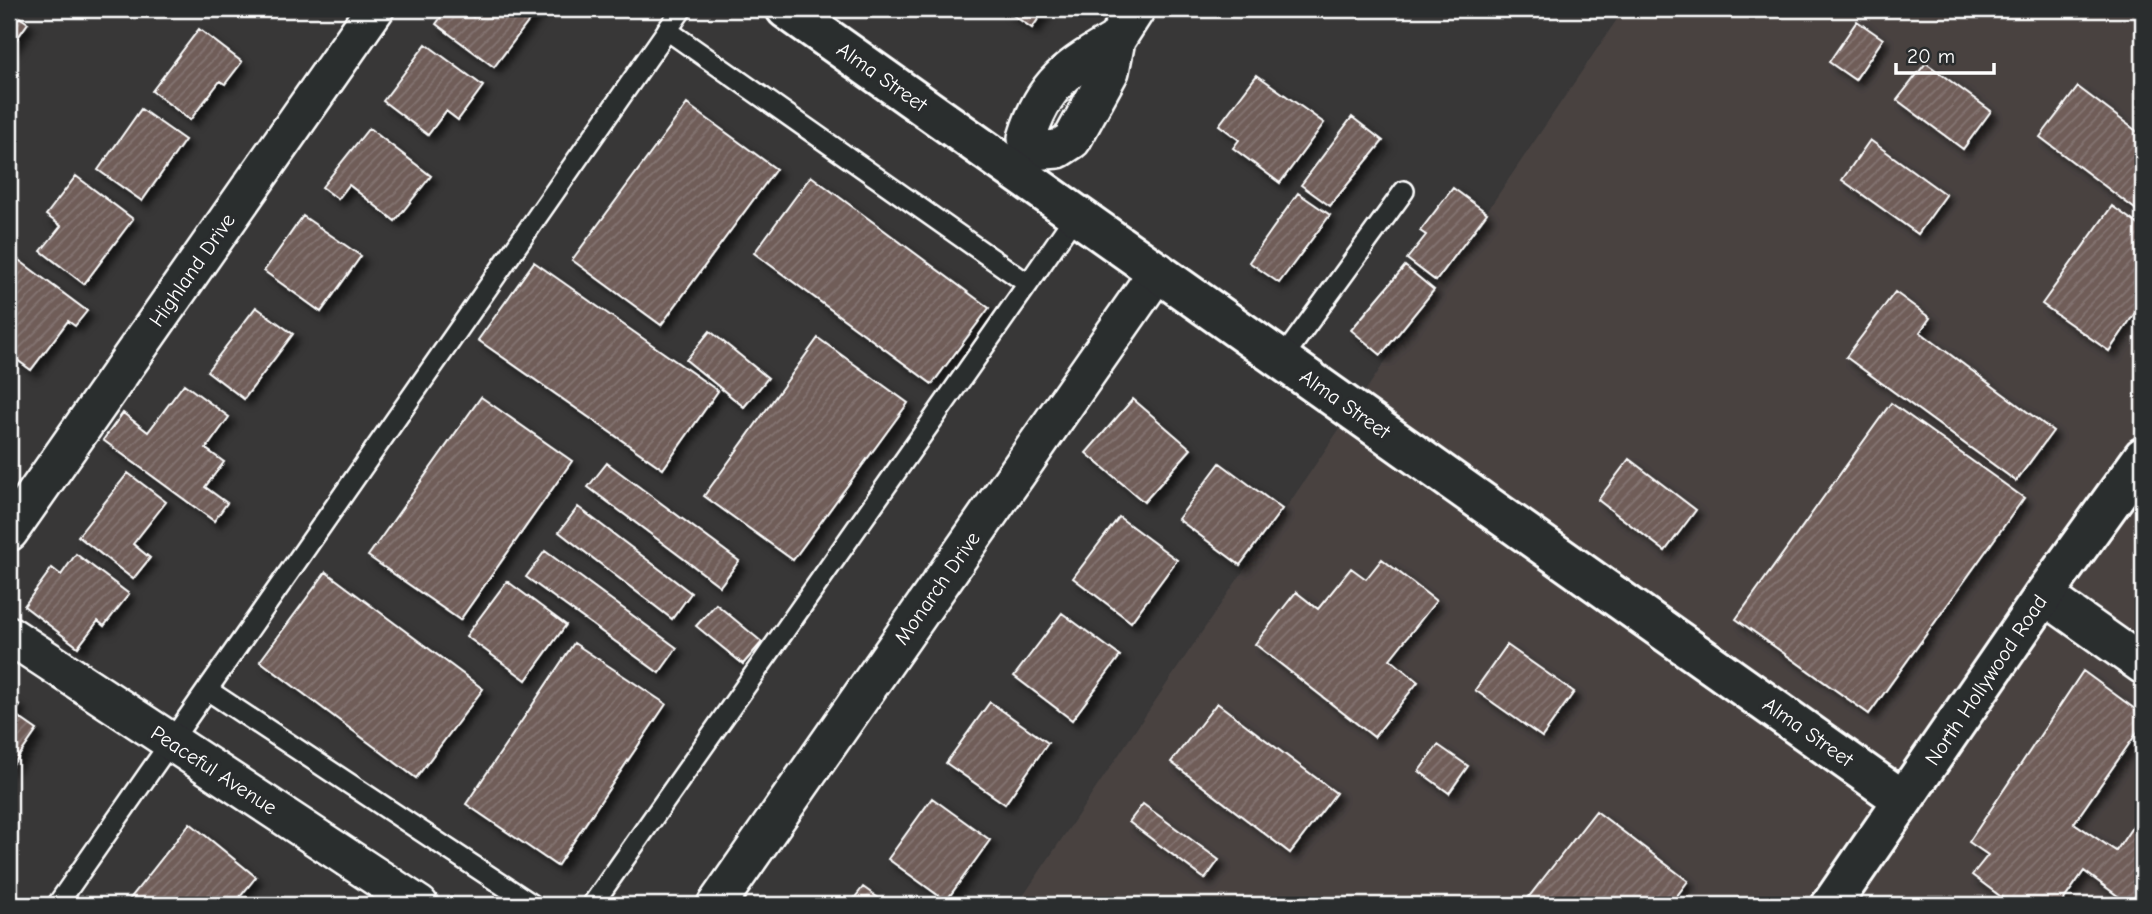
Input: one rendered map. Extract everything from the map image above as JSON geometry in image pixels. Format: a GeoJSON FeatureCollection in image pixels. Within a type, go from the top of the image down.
{"type":"FeatureCollection","features":[{"type":"Feature","properties":{"kind":"street","name":"Highland Drive"},"geometry":{"type":"LineString","coordinates":[[9,532],[375,9]]}},
{"type":"Feature","properties":{"kind":"street","name":"Alma Street"},"geometry":{"type":"LineString","coordinates":[[786,9],[1025,161],[1077,213],[1903,800]]}},
{"type":"Feature","properties":{"kind":"street"},"geometry":{"type":"LineString","coordinates":[[1025,161],[1058,149],[1072,140],[1110,71],[1116,40],[1136,9]]}},
{"type":"Feature","properties":{"kind":"street","name":"Monarch Drive"},"geometry":{"type":"LineString","coordinates":[[716,905],[1158,271]]}},
{"type":"Feature","properties":{"kind":"street","name":"North Hollywood Road"},"geometry":{"type":"LineString","coordinates":[[1831,905],[2043,595],[2143,457]]}},
{"type":"Feature","properties":{"kind":"street"},"geometry":{"type":"LineString","coordinates":[[2043,595],[2143,665]]}},
{"type":"Feature","properties":{"kind":"street","name":"Peaceful Avenue"},"geometry":{"type":"LineString","coordinates":[[9,635],[419,905]]}},
{"type":"Feature","properties":{"kind":"lane"},"geometry":{"type":"LineString","coordinates":[[57,905],[169,741],[209,691],[682,9]]}},
{"type":"Feature","properties":{"kind":"lane"},"geometry":{"type":"LineString","coordinates":[[667,30],[1028,284]]}},
{"type":"Feature","properties":{"kind":"lane"},"geometry":{"type":"LineString","coordinates":[[1282,359],[1404,191]]}},
{"type":"Feature","properties":{"kind":"lane"},"geometry":{"type":"LineString","coordinates":[[592,905],[1077,213]]}},
{"type":"Feature","properties":{"kind":"lane"},"geometry":{"type":"LineString","coordinates":[[209,691],[533,905]]}},
{"type":"Feature","properties":{"kind":"shaded area"},"geometry":{"type":"Polygon","coordinates":[[[1624,9],[2143,9],[2143,905],[1017,905],[1624,9]]]}},
{"type":"Feature","properties":{"kind":"building"},"geometry":{"type":"Polygon","coordinates":[[[447,9],[463,9],[473,17],[479,9],[538,9],[494,67],[436,24],[447,9]]]}},
{"type":"Feature","properties":{"kind":"building"},"geometry":{"type":"Polygon","coordinates":[[[1004,9],[1045,9],[1032,28],[1004,9]]]}},
{"type":"Feature","properties":{"kind":"building"},"geometry":{"type":"Polygon","coordinates":[[[9,10],[28,23],[9,50],[9,10]]]}},
{"type":"Feature","properties":{"kind":"building"},"geometry":{"type":"Polygon","coordinates":[[[1857,21],[1883,39],[1855,80],[1829,62],[1857,21]]]}},
{"type":"Feature","properties":{"kind":"building"},"geometry":{"type":"Polygon","coordinates":[[[199,29],[242,62],[225,84],[220,81],[190,120],[152,91],[199,29]]]}},
{"type":"Feature","properties":{"kind":"building"},"geometry":{"type":"Polygon","coordinates":[[[426,44],[483,86],[458,120],[446,111],[428,135],[383,101],[426,44]]]}},
{"type":"Feature","properties":{"kind":"building"},"geometry":{"type":"Polygon","coordinates":[[[1926,63],[1991,111],[1963,149],[1897,100],[1926,63]]]}},
{"type":"Feature","properties":{"kind":"building"},"geometry":{"type":"Polygon","coordinates":[[[1257,75],[1324,123],[1280,183],[1233,148],[1239,140],[1219,125],[1257,75]]]}},
{"type":"Feature","properties":{"kind":"building"},"geometry":{"type":"Polygon","coordinates":[[[2078,87],[2143,136],[2143,215],[2040,137],[2078,87]]]}},
{"type":"Feature","properties":{"kind":"building"},"geometry":{"type":"Polygon","coordinates":[[[687,104],[776,169],[661,325],[572,260],[687,104]]]}},
{"type":"Feature","properties":{"kind":"building"},"geometry":{"type":"Polygon","coordinates":[[[141,109],[185,140],[142,201],[98,170],[141,109]]]}},
{"type":"Feature","properties":{"kind":"building"},"geometry":{"type":"Polygon","coordinates":[[[1352,117],[1383,141],[1330,206],[1301,185],[1352,117]]]}},
{"type":"Feature","properties":{"kind":"building"},"geometry":{"type":"Polygon","coordinates":[[[369,128],[431,176],[395,221],[349,185],[338,199],[322,187],[369,128]]]}},
{"type":"Feature","properties":{"kind":"building"},"geometry":{"type":"Polygon","coordinates":[[[1870,140],[1946,195],[1918,234],[1842,180],[1870,140]]]}},
{"type":"Feature","properties":{"kind":"building"},"geometry":{"type":"Polygon","coordinates":[[[76,176],[133,219],[84,284],[41,251],[61,226],[46,215],[76,176]]]}},
{"type":"Feature","properties":{"kind":"building"},"geometry":{"type":"Polygon","coordinates":[[[811,176],[989,308],[932,384],[754,253],[811,176]]]}},
{"type":"Feature","properties":{"kind":"building"},"geometry":{"type":"Polygon","coordinates":[[[1453,188],[1487,213],[1436,281],[1407,259],[1426,235],[1420,231],[1453,188]]]}},
{"type":"Feature","properties":{"kind":"building"},"geometry":{"type":"Polygon","coordinates":[[[1298,193],[1330,215],[1279,283],[1249,262],[1298,193]]]}},
{"type":"Feature","properties":{"kind":"building"},"geometry":{"type":"Polygon","coordinates":[[[2112,206],[2143,228],[2143,301],[2109,351],[2042,304],[2112,206]]]}},
{"type":"Feature","properties":{"kind":"building"},"geometry":{"type":"Polygon","coordinates":[[[303,216],[361,256],[321,312],[264,271],[303,216]]]}},
{"type":"Feature","properties":{"kind":"building"},"geometry":{"type":"Polygon","coordinates":[[[16,258],[87,311],[75,326],[68,321],[31,370],[9,354],[9,301],[14,294],[9,290],[9,268],[16,258]]]}},
{"type":"Feature","properties":{"kind":"building"},"geometry":{"type":"Polygon","coordinates":[[[534,262],[718,391],[663,469],[478,340],[534,262]]]}},
{"type":"Feature","properties":{"kind":"building"},"geometry":{"type":"Polygon","coordinates":[[[1405,266],[1434,290],[1381,355],[1351,330],[1405,266]]]}},
{"type":"Feature","properties":{"kind":"building"},"geometry":{"type":"Polygon","coordinates":[[[1895,292],[1930,318],[1920,332],[2053,431],[2016,481],[1846,357],[1895,292]]]}},
{"type":"Feature","properties":{"kind":"building"},"geometry":{"type":"Polygon","coordinates":[[[256,307],[293,334],[244,399],[207,371],[256,307]]]}},
{"type":"Feature","properties":{"kind":"building"},"geometry":{"type":"Polygon","coordinates":[[[710,331],[768,378],[744,407],[686,360],[710,331]]]}},
{"type":"Feature","properties":{"kind":"building"},"geometry":{"type":"Polygon","coordinates":[[[818,338],[908,403],[793,560],[704,496],[818,338]]]}},
{"type":"Feature","properties":{"kind":"building"},"geometry":{"type":"Polygon","coordinates":[[[184,384],[229,417],[206,449],[224,462],[205,487],[227,503],[214,521],[103,440],[123,413],[148,432],[184,384]]]}},
{"type":"Feature","properties":{"kind":"building"},"geometry":{"type":"Polygon","coordinates":[[[481,397],[572,461],[460,620],[368,556],[481,397]]]}},
{"type":"Feature","properties":{"kind":"building"},"geometry":{"type":"Polygon","coordinates":[[[1133,399],[1191,449],[1144,502],[1086,453],[1133,399]]]}},
{"type":"Feature","properties":{"kind":"building"},"geometry":{"type":"Polygon","coordinates":[[[1891,403],[2024,498],[1869,714],[1736,619],[1891,403]]]}},
{"type":"Feature","properties":{"kind":"building"},"geometry":{"type":"Polygon","coordinates":[[[1629,459],[1696,510],[1665,551],[1598,500],[1629,459]]]}},
{"type":"Feature","properties":{"kind":"building"},"geometry":{"type":"Polygon","coordinates":[[[607,463],[739,561],[720,586],[588,487],[607,463]]]}},
{"type":"Feature","properties":{"kind":"building"},"geometry":{"type":"Polygon","coordinates":[[[1220,463],[1282,509],[1240,565],[1178,519],[1220,463]]]}},
{"type":"Feature","properties":{"kind":"building"},"geometry":{"type":"Polygon","coordinates":[[[128,473],[166,502],[133,544],[150,558],[133,579],[78,536],[128,473]]]}},
{"type":"Feature","properties":{"kind":"building"},"geometry":{"type":"Polygon","coordinates":[[[578,507],[691,593],[672,619],[559,532],[578,507]]]}},
{"type":"Feature","properties":{"kind":"building"},"geometry":{"type":"Polygon","coordinates":[[[1119,517],[1177,560],[1131,622],[1073,578],[1119,517]]]}},
{"type":"Feature","properties":{"kind":"building"},"geometry":{"type":"Polygon","coordinates":[[[545,551],[677,648],[659,673],[526,577],[545,551]]]}},
{"type":"Feature","properties":{"kind":"building"},"geometry":{"type":"Polygon","coordinates":[[[76,554],[129,594],[104,626],[98,621],[78,647],[24,606],[52,568],[61,575],[76,554]]]}},
{"type":"Feature","properties":{"kind":"building"},"geometry":{"type":"Polygon","coordinates":[[[1382,559],[1436,601],[1390,659],[1418,682],[1374,737],[1255,644],[1296,592],[1318,609],[1351,568],[1366,579],[1382,559]]]}},
{"type":"Feature","properties":{"kind":"building"},"geometry":{"type":"Polygon","coordinates":[[[326,572],[483,689],[416,778],[260,661],[326,572]]]}},
{"type":"Feature","properties":{"kind":"building"},"geometry":{"type":"Polygon","coordinates":[[[507,581],[566,625],[526,680],[466,636],[507,581]]]}},
{"type":"Feature","properties":{"kind":"building"},"geometry":{"type":"Polygon","coordinates":[[[716,604],[762,642],[743,664],[696,626],[716,604]]]}},
{"type":"Feature","properties":{"kind":"building"},"geometry":{"type":"Polygon","coordinates":[[[1062,613],[1120,656],[1072,720],[1014,676],[1062,613]]]}},
{"type":"Feature","properties":{"kind":"building"},"geometry":{"type":"Polygon","coordinates":[[[574,643],[666,704],[557,866],[466,804],[574,643]]]}},
{"type":"Feature","properties":{"kind":"building"},"geometry":{"type":"Polygon","coordinates":[[[1507,645],[1574,692],[1542,737],[1475,690],[1507,645]]]}},
{"type":"Feature","properties":{"kind":"building"},"geometry":{"type":"Polygon","coordinates":[[[2083,671],[2143,715],[2143,724],[2074,823],[2116,851],[2143,811],[2143,905],[2130,905],[2084,871],[2060,905],[2012,905],[1972,875],[1988,855],[1969,842],[2083,671]]]}},
{"type":"Feature","properties":{"kind":"building"},"geometry":{"type":"Polygon","coordinates":[[[9,698],[20,706],[14,714],[37,730],[9,770],[9,698]]]}},
{"type":"Feature","properties":{"kind":"building"},"geometry":{"type":"Polygon","coordinates":[[[990,702],[1048,743],[1005,804],[946,763],[990,702]]]}},
{"type":"Feature","properties":{"kind":"building"},"geometry":{"type":"Polygon","coordinates":[[[1217,703],[1336,793],[1290,853],[1171,762],[1217,703]]]}},
{"type":"Feature","properties":{"kind":"building"},"geometry":{"type":"Polygon","coordinates":[[[1438,745],[1468,766],[1449,793],[1419,771],[1438,745]]]}},
{"type":"Feature","properties":{"kind":"building"},"geometry":{"type":"Polygon","coordinates":[[[932,798],[990,840],[946,901],[888,859],[932,798]]]}},
{"type":"Feature","properties":{"kind":"building"},"geometry":{"type":"Polygon","coordinates":[[[1143,804],[1219,860],[1205,879],[1129,822],[1143,804]]]}},
{"type":"Feature","properties":{"kind":"building"},"geometry":{"type":"Polygon","coordinates":[[[1596,811],[1688,881],[1670,905],[1524,903],[1596,811]]]}},
{"type":"Feature","properties":{"kind":"building"},"geometry":{"type":"Polygon","coordinates":[[[190,823],[256,877],[240,897],[251,905],[125,905],[190,823]]]}},
{"type":"Feature","properties":{"kind":"building"},"geometry":{"type":"Polygon","coordinates":[[[863,887],[888,905],[849,905],[863,887]]]}}]}
